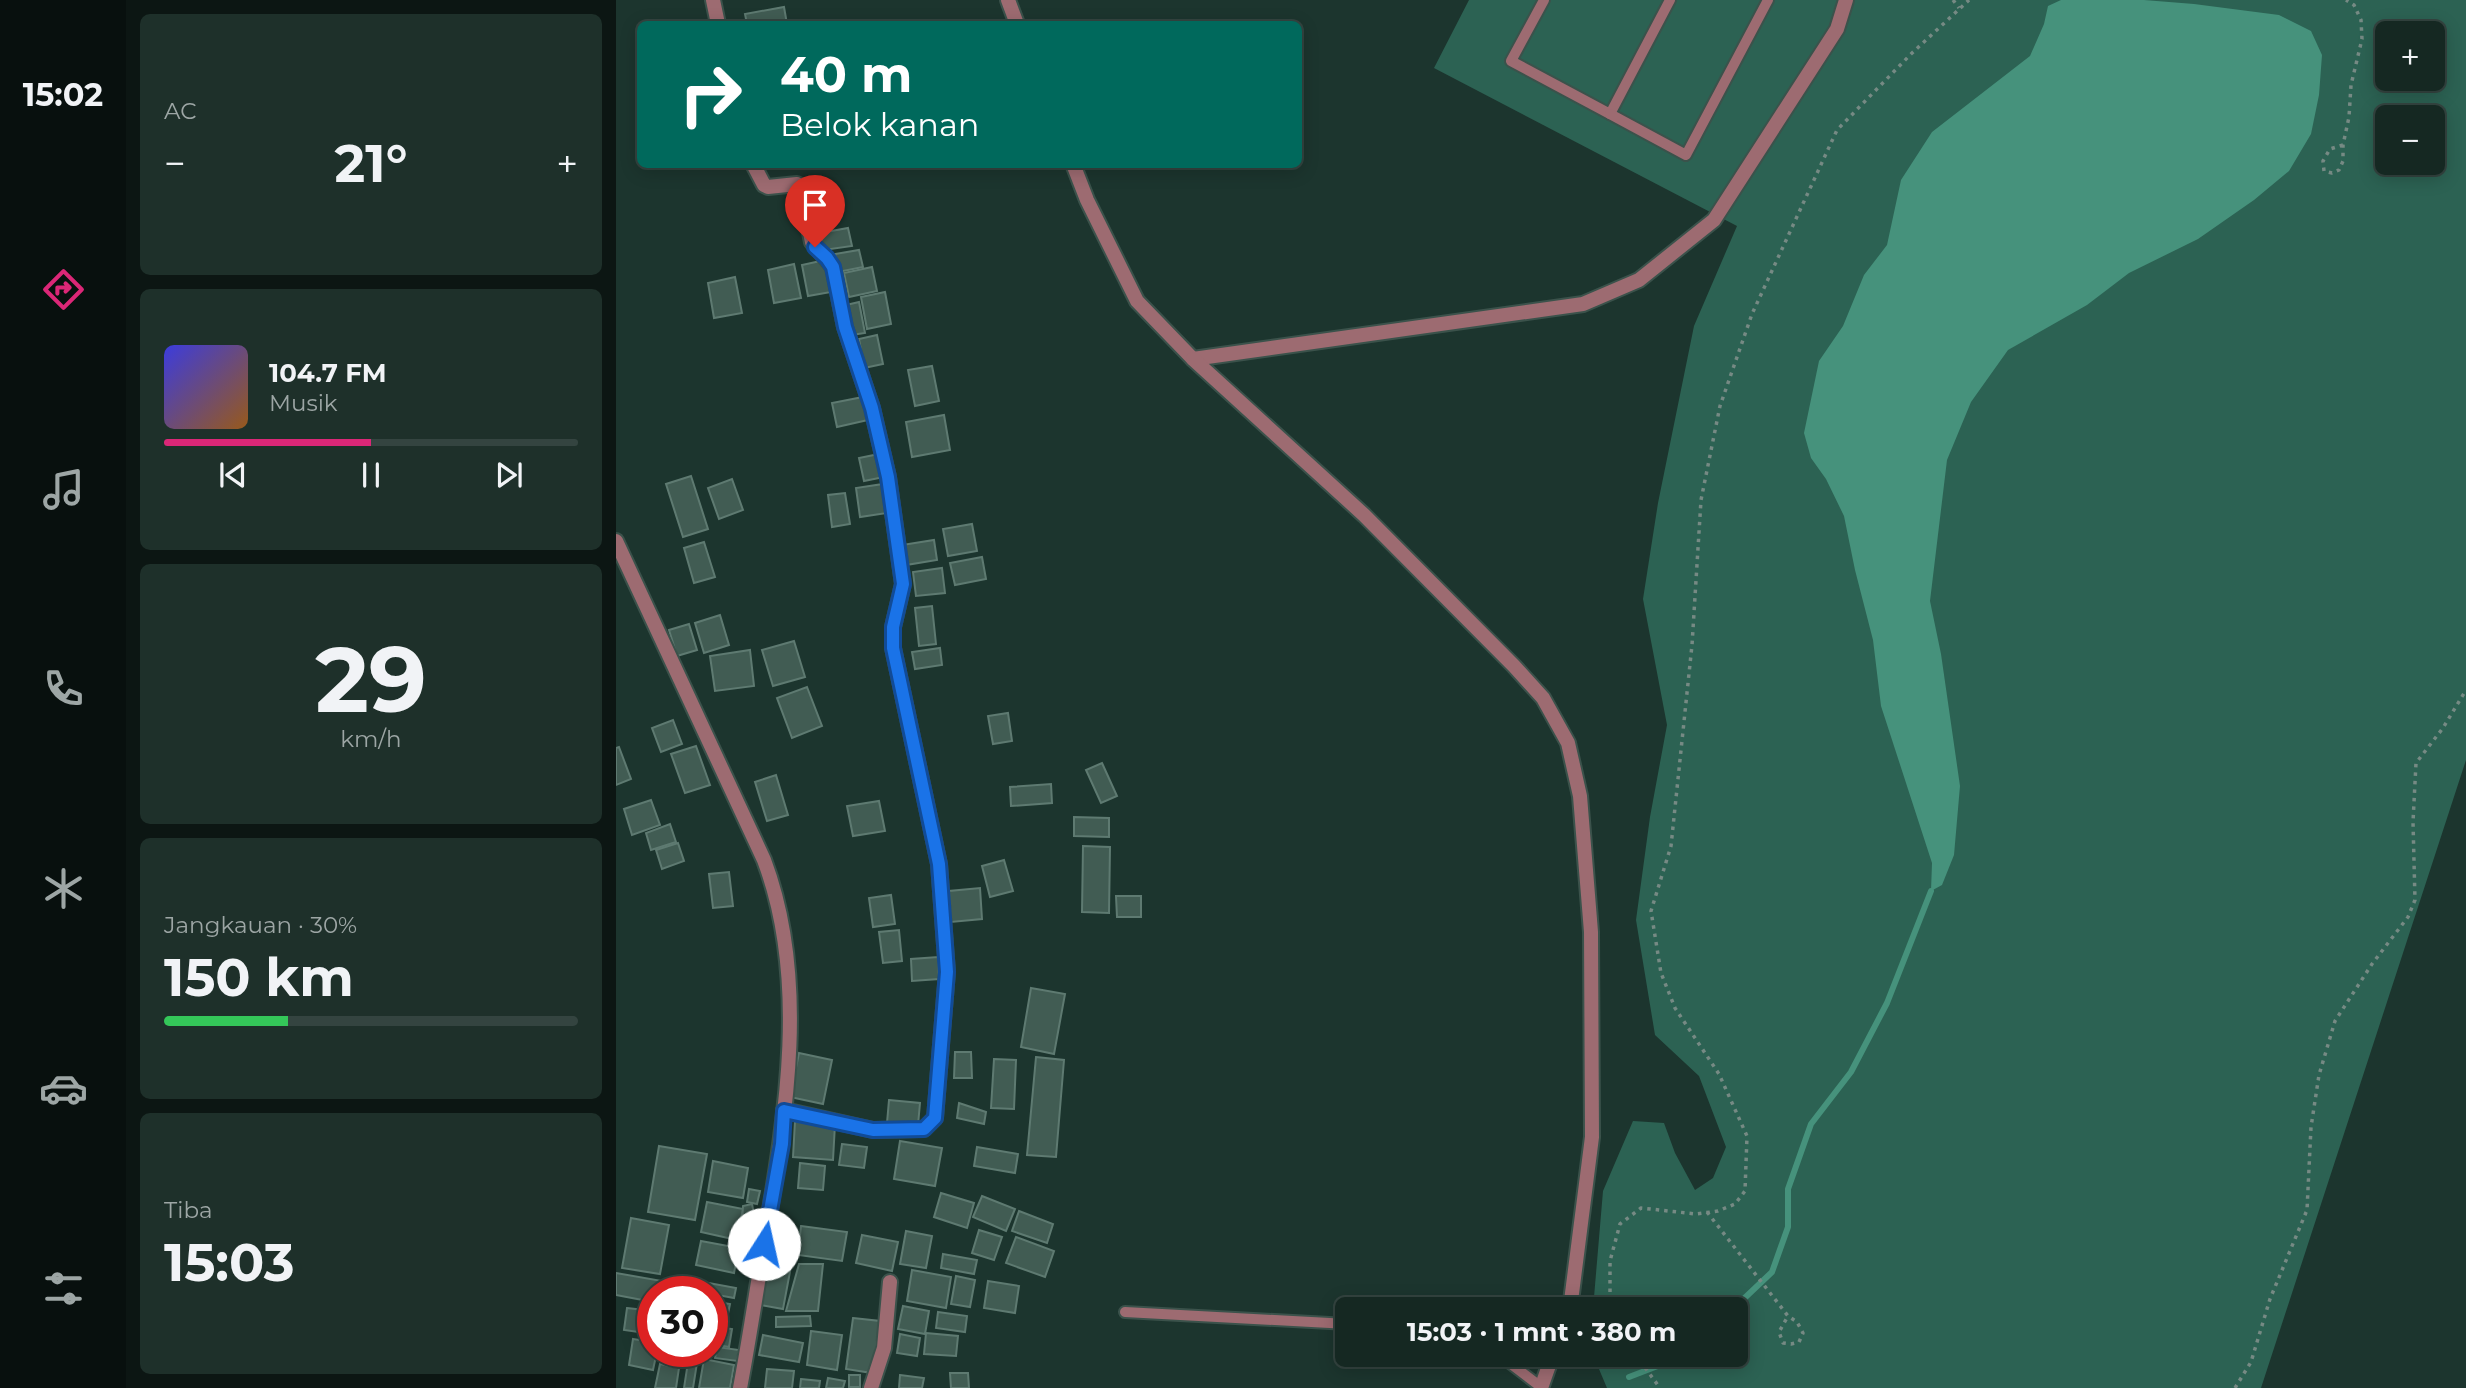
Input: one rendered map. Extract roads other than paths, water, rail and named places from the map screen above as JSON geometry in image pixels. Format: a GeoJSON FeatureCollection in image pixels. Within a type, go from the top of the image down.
{"type":"FeatureCollection","features":[{"type":"Feature","properties":{"kind":"street"},"geometry":{"type":"LineString","coordinates":[[713,0],[717,21]]}},
{"type":"Feature","properties":{"kind":"street"},"geometry":{"type":"LineString","coordinates":[[1008,0],[1016,21]]}},
{"type":"Feature","properties":{"kind":"street"},"geometry":{"type":"LineString","coordinates":[[1193,359],[1583,304],[1639,280],[1714,220],[1837,29],[1846,0]]}},
{"type":"Feature","properties":{"kind":"street"},"geometry":{"type":"LineString","coordinates":[[755,168],[764,185],[768,187],[800,186],[812,242],[833,267],[845,327],[872,408],[888,477],[903,584],[893,627],[893,648],[939,864],[947,972],[937,1106],[935,1118],[924,1129],[873,1130],[784,1111]]}},
{"type":"Feature","properties":{"kind":"street"},"geometry":{"type":"LineString","coordinates":[[1075,168],[1087,200],[1137,301],[1193,359],[1364,515],[1514,666],[1543,698],[1568,743],[1580,796],[1591,932],[1591,1137],[1571,1297]]}},
{"type":"Feature","properties":{"kind":"street"},"geometry":{"type":"LineString","coordinates":[[616,541],[622,568],[731,787],[774,887],[787,948],[790,993],[782,1144],[740,1388]]}},
{"type":"Feature","properties":{"kind":"street"},"geometry":{"type":"LineString","coordinates":[[871,1388],[884,1348],[890,1282]]}},
{"type":"Feature","properties":{"kind":"street"},"geometry":{"type":"LineString","coordinates":[[1541,1388],[1548,1367]]}},
{"type":"Feature","properties":{"kind":"lane"},"geometry":{"type":"LineString","coordinates":[[1544,0],[1511,61],[1686,155],[1768,0]]}},
{"type":"Feature","properties":{"kind":"lane"},"geometry":{"type":"LineString","coordinates":[[1610,114],[1670,0]]}},
{"type":"Feature","properties":{"kind":"lane"},"geometry":{"type":"LineString","coordinates":[[1125,1312],[1335,1323]]}},
{"type":"Feature","properties":{"kind":"lane"},"geometry":{"type":"LineString","coordinates":[[1514,1367],[1541,1388]]}},
{"type":"Feature","properties":{"kind":"waterway"},"geometry":{"type":"LineString","coordinates":[[1746,1297],[1772,1272],[1788,1227],[1788,1189],[1811,1124],[1851,1072],[1887,1003],[1931,891]]}},
{"type":"Feature","properties":{"kind":"waterway"},"geometry":{"type":"LineString","coordinates":[[1629,1377],[1655,1367]]}}]}
